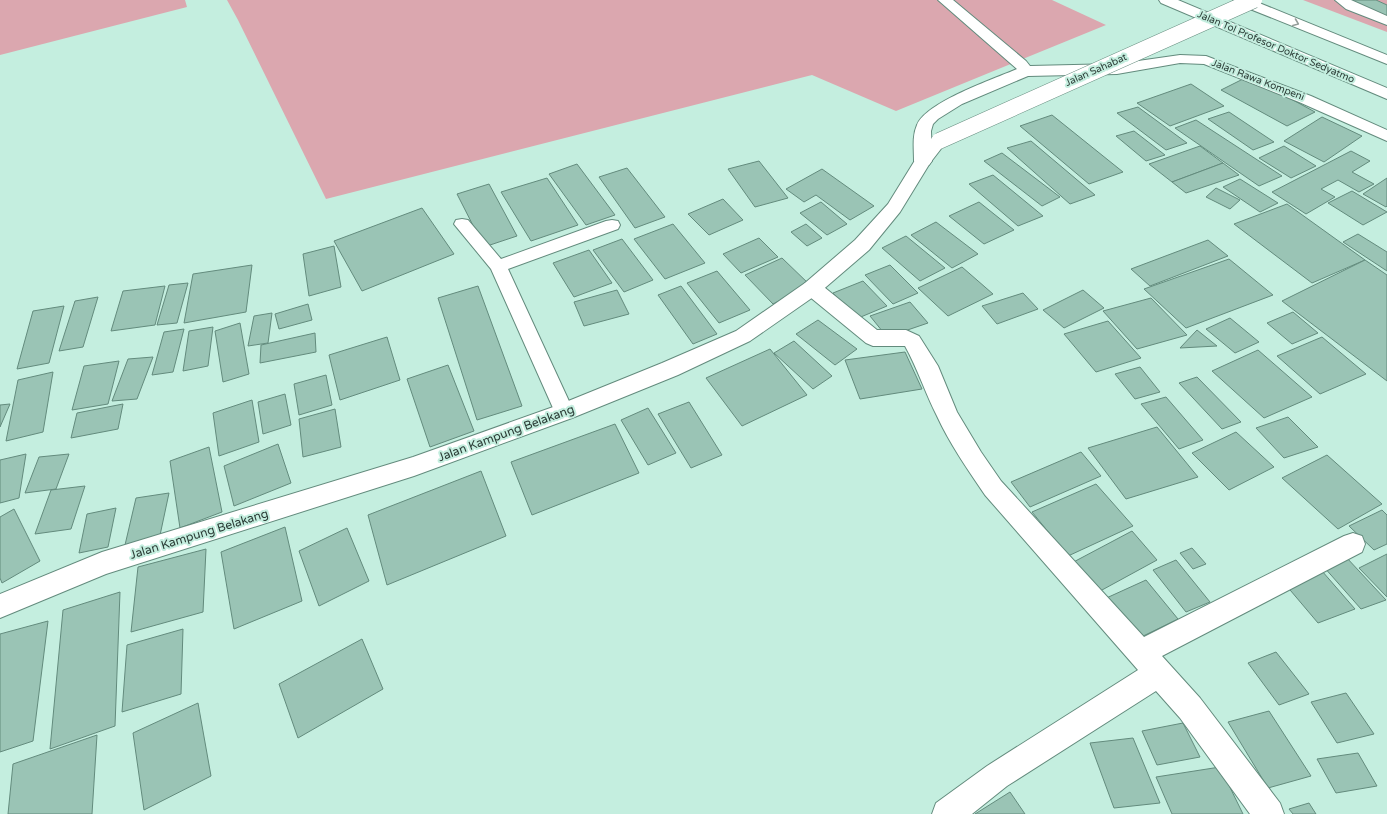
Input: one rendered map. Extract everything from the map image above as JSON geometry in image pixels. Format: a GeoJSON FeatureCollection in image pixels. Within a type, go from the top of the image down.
{"type":"FeatureCollection","features":[{"type":"Feature","properties":{"kind":"main road"},"geometry":{"type":"LineString","coordinates":[[923,161],[923,128],[928,118],[963,98],[1026,71],[1021,64],[945,0]]}},
{"type":"Feature","properties":{"kind":"main road","name":"Jalan Tol Profesor Doktor Sedyatmo"},"geometry":{"type":"LineString","coordinates":[[1166,0],[1387,94]]}},
{"type":"Feature","properties":{"kind":"main road"},"geometry":{"type":"LineString","coordinates":[[1240,0],[1387,60]]}},
{"type":"Feature","properties":{"kind":"main road","name":"Jalan Sahabat"},"geometry":{"type":"LineString","coordinates":[[939,141],[1254,0]]}},
{"type":"Feature","properties":{"kind":"main road"},"geometry":{"type":"LineString","coordinates":[[1342,0],[1351,6],[1387,21]]}},
{"type":"Feature","properties":{"kind":"main road","name":"Jalan Rawa Kompeni"},"geometry":{"type":"LineString","coordinates":[[1026,71],[1117,69],[1180,59],[1206,60],[1305,99],[1387,136]]}},
{"type":"Feature","properties":{"kind":"main road","name":"Jalan Kampung Belakang"},"geometry":{"type":"LineString","coordinates":[[0,606],[102,564],[414,466],[564,412],[670,369],[743,336],[812,288],[862,245],[894,208],[923,161],[939,141]]}},
{"type":"Feature","properties":{"kind":"main road"},"geometry":{"type":"LineString","coordinates":[[812,288],[873,338],[906,338],[912,341],[927,366],[946,415],[993,488],[1190,708],[1269,814]]}},
{"type":"Feature","properties":{"kind":"main road"},"geometry":{"type":"LineString","coordinates":[[947,814],[1150,663],[1354,544]]}},
{"type":"Feature","properties":{"kind":"lane"},"geometry":{"type":"LineString","coordinates":[[462,224],[498,266],[564,412]]}},
{"type":"Feature","properties":{"kind":"lane"},"geometry":{"type":"LineString","coordinates":[[498,266],[612,225]]}},
{"type":"Feature","properties":{"kind":"shaded area"},"geometry":{"type":"Polygon","coordinates":[[[0,0],[185,0],[187,7],[0,55],[0,0]]]}},
{"type":"Feature","properties":{"kind":"shaded area"},"geometry":{"type":"Polygon","coordinates":[[[227,0],[1052,0],[1106,25],[896,111],[812,75],[326,199],[227,0]]]}},
{"type":"Feature","properties":{"kind":"shaded area"},"geometry":{"type":"Polygon","coordinates":[[[1303,0],[1387,0],[1387,32],[1303,0]]]}},
{"type":"Feature","properties":{"kind":"building"},"geometry":{"type":"Polygon","coordinates":[[[1376,0],[1387,5],[1387,19],[1351,1],[1376,0]]]}},
{"type":"Feature","properties":{"kind":"building"},"geometry":{"type":"Polygon","coordinates":[[[1249,76],[1315,112],[1287,126],[1221,90],[1249,76]]]}},
{"type":"Feature","properties":{"kind":"building"},"geometry":{"type":"Polygon","coordinates":[[[1191,84],[1224,106],[1170,126],[1137,103],[1191,84]]]}},
{"type":"Feature","properties":{"kind":"building"},"geometry":{"type":"Polygon","coordinates":[[[1138,107],[1187,143],[1166,150],[1117,113],[1138,107]]]}},
{"type":"Feature","properties":{"kind":"building"},"geometry":{"type":"Polygon","coordinates":[[[1229,112],[1274,142],[1253,150],[1208,119],[1229,112]]]}},
{"type":"Feature","properties":{"kind":"building"},"geometry":{"type":"Polygon","coordinates":[[[1052,115],[1123,172],[1089,184],[1020,126],[1052,115]]]}},
{"type":"Feature","properties":{"kind":"building"},"geometry":{"type":"Polygon","coordinates":[[[1322,117],[1362,136],[1324,162],[1284,141],[1322,117]]]}},
{"type":"Feature","properties":{"kind":"building"},"geometry":{"type":"Polygon","coordinates":[[[1196,120],[1282,176],[1259,186],[1175,128],[1196,120]]]}},
{"type":"Feature","properties":{"kind":"building"},"geometry":{"type":"Polygon","coordinates":[[[1134,131],[1165,155],[1146,161],[1116,136],[1134,131]]]}},
{"type":"Feature","properties":{"kind":"building"},"geometry":{"type":"Polygon","coordinates":[[[1031,141],[1095,195],[1070,204],[1007,148],[1031,141]]]}},
{"type":"Feature","properties":{"kind":"building"},"geometry":{"type":"Polygon","coordinates":[[[1200,146],[1223,163],[1172,182],[1149,164],[1200,146]]]}},
{"type":"Feature","properties":{"kind":"building"},"geometry":{"type":"Polygon","coordinates":[[[1284,146],[1316,166],[1291,178],[1259,158],[1284,146]]]}},
{"type":"Feature","properties":{"kind":"building"},"geometry":{"type":"Polygon","coordinates":[[[1351,151],[1370,161],[1352,172],[1374,184],[1359,192],[1338,180],[1321,189],[1335,197],[1306,214],[1272,192],[1351,151]]]}},
{"type":"Feature","properties":{"kind":"building"},"geometry":{"type":"Polygon","coordinates":[[[1002,153],[1060,197],[1042,206],[984,161],[1002,153]]]}},
{"type":"Feature","properties":{"kind":"building"},"geometry":{"type":"Polygon","coordinates":[[[759,161],[788,198],[755,207],[728,169],[759,161]]]}},
{"type":"Feature","properties":{"kind":"building"},"geometry":{"type":"Polygon","coordinates":[[[1223,163],[1239,175],[1186,193],[1172,182],[1223,163]]]}},
{"type":"Feature","properties":{"kind":"building"},"geometry":{"type":"Polygon","coordinates":[[[577,164],[615,215],[586,225],[549,174],[577,164]]]}},
{"type":"Feature","properties":{"kind":"building"},"geometry":{"type":"Polygon","coordinates":[[[627,168],[665,217],[635,228],[599,177],[627,168]]]}},
{"type":"Feature","properties":{"kind":"building"},"geometry":{"type":"Polygon","coordinates":[[[822,169],[874,206],[850,220],[816,195],[804,202],[786,189],[822,169]]]}},
{"type":"Feature","properties":{"kind":"building"},"geometry":{"type":"Polygon","coordinates":[[[993,175],[1043,216],[1018,226],[969,184],[993,175]]]}},
{"type":"Feature","properties":{"kind":"building"},"geometry":{"type":"Polygon","coordinates":[[[547,178],[578,225],[531,241],[501,192],[547,178]]]}},
{"type":"Feature","properties":{"kind":"building"},"geometry":{"type":"Polygon","coordinates":[[[1387,178],[1387,206],[1386,207],[1363,194],[1387,178]]]}},
{"type":"Feature","properties":{"kind":"building"},"geometry":{"type":"Polygon","coordinates":[[[1240,179],[1278,203],[1260,212],[1223,187],[1240,179]]]}},
{"type":"Feature","properties":{"kind":"building"},"geometry":{"type":"Polygon","coordinates":[[[489,184],[517,236],[484,247],[457,194],[489,184]]]}},
{"type":"Feature","properties":{"kind":"building"},"geometry":{"type":"Polygon","coordinates":[[[1216,188],[1240,200],[1230,209],[1206,197],[1216,188]]]}},
{"type":"Feature","properties":{"kind":"building"},"geometry":{"type":"Polygon","coordinates":[[[1352,191],[1387,212],[1363,225],[1328,203],[1352,191]]]}},
{"type":"Feature","properties":{"kind":"building"},"geometry":{"type":"Polygon","coordinates":[[[723,199],[743,220],[709,235],[688,214],[723,199]]]}},
{"type":"Feature","properties":{"kind":"building"},"geometry":{"type":"Polygon","coordinates":[[[821,202],[847,224],[827,235],[800,213],[821,202]]]}},
{"type":"Feature","properties":{"kind":"building"},"geometry":{"type":"Polygon","coordinates":[[[979,202],[1014,230],[984,244],[949,216],[979,202]]]}},
{"type":"Feature","properties":{"kind":"building"},"geometry":{"type":"Polygon","coordinates":[[[1287,204],[1365,260],[1312,283],[1234,224],[1287,204]]]}},
{"type":"Feature","properties":{"kind":"building"},"geometry":{"type":"Polygon","coordinates":[[[422,208],[454,254],[362,291],[334,241],[422,208]]]}},
{"type":"Feature","properties":{"kind":"building"},"geometry":{"type":"Polygon","coordinates":[[[936,222],[978,254],[952,268],[911,235],[936,222]]]}},
{"type":"Feature","properties":{"kind":"building"},"geometry":{"type":"Polygon","coordinates":[[[673,224],[705,263],[665,279],[634,239],[673,224]]]}},
{"type":"Feature","properties":{"kind":"building"},"geometry":{"type":"Polygon","coordinates":[[[806,224],[822,238],[807,246],[791,232],[806,224]]]}},
{"type":"Feature","properties":{"kind":"building"},"geometry":{"type":"Polygon","coordinates":[[[1358,234],[1387,252],[1387,271],[1343,242],[1358,234]]]}},
{"type":"Feature","properties":{"kind":"building"},"geometry":{"type":"Polygon","coordinates":[[[906,236],[945,268],[920,281],[882,248],[906,236]]]}},
{"type":"Feature","properties":{"kind":"building"},"geometry":{"type":"Polygon","coordinates":[[[759,238],[778,257],[741,273],[723,254],[759,238]]]}},
{"type":"Feature","properties":{"kind":"building"},"geometry":{"type":"Polygon","coordinates":[[[622,239],[653,280],[624,292],[593,250],[622,239]]]}},
{"type":"Feature","properties":{"kind":"building"},"geometry":{"type":"Polygon","coordinates":[[[1208,240],[1228,256],[1150,286],[1131,269],[1208,240]]]}},
{"type":"Feature","properties":{"kind":"building"},"geometry":{"type":"Polygon","coordinates":[[[334,246],[341,287],[309,296],[303,254],[334,246]]]}},
{"type":"Feature","properties":{"kind":"building"},"geometry":{"type":"Polygon","coordinates":[[[589,250],[612,283],[574,297],[553,263],[589,250]]]}},
{"type":"Feature","properties":{"kind":"building"},"geometry":{"type":"Polygon","coordinates":[[[782,258],[810,285],[773,304],[745,275],[782,258]]]}},
{"type":"Feature","properties":{"kind":"building"},"geometry":{"type":"Polygon","coordinates":[[[1229,259],[1273,295],[1186,328],[1144,289],[1229,259]]]}},
{"type":"Feature","properties":{"kind":"building"},"geometry":{"type":"Polygon","coordinates":[[[1365,260],[1387,275],[1387,381],[1282,301],[1365,260]]]}},
{"type":"Feature","properties":{"kind":"building"},"geometry":{"type":"Polygon","coordinates":[[[252,265],[246,312],[184,323],[193,274],[252,265]]]}},
{"type":"Feature","properties":{"kind":"building"},"geometry":{"type":"Polygon","coordinates":[[[890,265],[918,293],[893,304],[865,275],[890,265]]]}},
{"type":"Feature","properties":{"kind":"building"},"geometry":{"type":"Polygon","coordinates":[[[962,267],[993,294],[948,316],[918,288],[962,267]]]}},
{"type":"Feature","properties":{"kind":"building"},"geometry":{"type":"Polygon","coordinates":[[[717,271],[750,310],[719,323],[687,283],[717,271]]]}},
{"type":"Feature","properties":{"kind":"building"},"geometry":{"type":"Polygon","coordinates":[[[863,281],[887,306],[856,319],[833,293],[863,281]]]}},
{"type":"Feature","properties":{"kind":"building"},"geometry":{"type":"Polygon","coordinates":[[[188,283],[177,323],[157,325],[169,285],[188,283]]]}},
{"type":"Feature","properties":{"kind":"building"},"geometry":{"type":"Polygon","coordinates":[[[165,286],[155,325],[111,331],[123,291],[165,286]]]}},
{"type":"Feature","properties":{"kind":"building"},"geometry":{"type":"Polygon","coordinates":[[[478,286],[522,406],[477,420],[438,298],[478,286]]]}},
{"type":"Feature","properties":{"kind":"building"},"geometry":{"type":"Polygon","coordinates":[[[681,286],[717,334],[693,344],[658,295],[681,286]]]}},
{"type":"Feature","properties":{"kind":"building"},"geometry":{"type":"Polygon","coordinates":[[[617,290],[629,314],[584,326],[574,302],[617,290]]]}},
{"type":"Feature","properties":{"kind":"building"},"geometry":{"type":"Polygon","coordinates":[[[1083,290],[1104,308],[1064,328],[1043,310],[1083,290]]]}},
{"type":"Feature","properties":{"kind":"building"},"geometry":{"type":"Polygon","coordinates":[[[1023,293],[1038,309],[997,324],[982,306],[1023,293]]]}},
{"type":"Feature","properties":{"kind":"building"},"geometry":{"type":"Polygon","coordinates":[[[98,297],[83,347],[59,351],[75,301],[98,297]]]}},
{"type":"Feature","properties":{"kind":"building"},"geometry":{"type":"Polygon","coordinates":[[[1151,298],[1187,335],[1137,349],[1103,311],[1151,298]]]}},
{"type":"Feature","properties":{"kind":"building"},"geometry":{"type":"Polygon","coordinates":[[[910,302],[928,323],[887,337],[870,316],[910,302]]]}},
{"type":"Feature","properties":{"kind":"building"},"geometry":{"type":"Polygon","coordinates":[[[308,304],[312,320],[279,329],[275,314],[308,304]]]}},
{"type":"Feature","properties":{"kind":"building"},"geometry":{"type":"Polygon","coordinates":[[[64,306],[49,363],[17,369],[33,311],[64,306]]]}},
{"type":"Feature","properties":{"kind":"building"},"geometry":{"type":"Polygon","coordinates":[[[1293,312],[1318,333],[1292,344],[1267,323],[1293,312]]]}},
{"type":"Feature","properties":{"kind":"building"},"geometry":{"type":"Polygon","coordinates":[[[272,313],[268,343],[248,346],[254,316],[272,313]]]}},
{"type":"Feature","properties":{"kind":"building"},"geometry":{"type":"Polygon","coordinates":[[[1230,318],[1259,342],[1235,353],[1206,329],[1230,318]]]}},
{"type":"Feature","properties":{"kind":"building"},"geometry":{"type":"Polygon","coordinates":[[[818,320],[857,349],[835,365],[796,334],[818,320]]]}},
{"type":"Feature","properties":{"kind":"building"},"geometry":{"type":"Polygon","coordinates":[[[1108,321],[1141,358],[1096,372],[1064,334],[1108,321]]]}},
{"type":"Feature","properties":{"kind":"building"},"geometry":{"type":"Polygon","coordinates":[[[240,323],[249,374],[223,382],[215,331],[240,323]]]}},
{"type":"Feature","properties":{"kind":"building"},"geometry":{"type":"Polygon","coordinates":[[[213,327],[208,366],[183,371],[189,331],[213,327]]]}},
{"type":"Feature","properties":{"kind":"building"},"geometry":{"type":"Polygon","coordinates":[[[184,329],[173,372],[152,375],[164,332],[184,329]]]}},
{"type":"Feature","properties":{"kind":"building"},"geometry":{"type":"Polygon","coordinates":[[[1197,330],[1217,346],[1180,348],[1197,330]]]}},
{"type":"Feature","properties":{"kind":"building"},"geometry":{"type":"Polygon","coordinates":[[[315,333],[316,352],[260,363],[261,345],[315,333]]]}},
{"type":"Feature","properties":{"kind":"building"},"geometry":{"type":"Polygon","coordinates":[[[387,337],[400,380],[340,400],[329,355],[387,337]]]}},
{"type":"Feature","properties":{"kind":"building"},"geometry":{"type":"Polygon","coordinates":[[[1322,337],[1366,374],[1320,394],[1277,356],[1322,337]]]}},
{"type":"Feature","properties":{"kind":"building"},"geometry":{"type":"Polygon","coordinates":[[[794,341],[832,376],[813,389],[774,353],[794,341]]]}},
{"type":"Feature","properties":{"kind":"building"},"geometry":{"type":"Polygon","coordinates":[[[770,349],[807,395],[742,426],[706,378],[770,349]]]}},
{"type":"Feature","properties":{"kind":"building"},"geometry":{"type":"Polygon","coordinates":[[[1258,350],[1312,397],[1264,418],[1212,371],[1258,350]]]}},
{"type":"Feature","properties":{"kind":"building"},"geometry":{"type":"Polygon","coordinates":[[[905,352],[922,389],[860,399],[845,360],[905,352]]]}},
{"type":"Feature","properties":{"kind":"building"},"geometry":{"type":"Polygon","coordinates":[[[153,357],[137,399],[112,401],[128,359],[153,357]]]}},
{"type":"Feature","properties":{"kind":"building"},"geometry":{"type":"Polygon","coordinates":[[[119,361],[108,404],[72,410],[84,366],[119,361]]]}},
{"type":"Feature","properties":{"kind":"building"},"geometry":{"type":"Polygon","coordinates":[[[448,365],[474,431],[430,447],[407,379],[448,365]]]}},
{"type":"Feature","properties":{"kind":"building"},"geometry":{"type":"Polygon","coordinates":[[[1140,367],[1160,392],[1135,399],[1115,374],[1140,367]]]}},
{"type":"Feature","properties":{"kind":"building"},"geometry":{"type":"Polygon","coordinates":[[[53,372],[43,432],[6,441],[18,380],[53,372]]]}},
{"type":"Feature","properties":{"kind":"building"},"geometry":{"type":"Polygon","coordinates":[[[326,375],[332,405],[299,415],[294,384],[326,375]]]}},
{"type":"Feature","properties":{"kind":"building"},"geometry":{"type":"Polygon","coordinates":[[[1197,377],[1241,422],[1222,429],[1179,383],[1197,377]]]}},
{"type":"Feature","properties":{"kind":"building"},"geometry":{"type":"Polygon","coordinates":[[[285,394],[291,425],[263,434],[258,402],[285,394]]]}},
{"type":"Feature","properties":{"kind":"building"},"geometry":{"type":"Polygon","coordinates":[[[1166,397],[1203,440],[1179,449],[1141,404],[1166,397]]]}},
{"type":"Feature","properties":{"kind":"building"},"geometry":{"type":"Polygon","coordinates":[[[252,400],[259,442],[219,456],[213,413],[252,400]]]}},
{"type":"Feature","properties":{"kind":"building"},"geometry":{"type":"Polygon","coordinates":[[[689,402],[722,455],[691,468],[658,414],[689,402]]]}},
{"type":"Feature","properties":{"kind":"building"},"geometry":{"type":"Polygon","coordinates":[[[10,404],[0,427],[0,405],[10,404]]]}},
{"type":"Feature","properties":{"kind":"building"},"geometry":{"type":"Polygon","coordinates":[[[123,404],[118,429],[71,438],[77,413],[123,404]]]}},
{"type":"Feature","properties":{"kind":"building"},"geometry":{"type":"Polygon","coordinates":[[[648,408],[676,453],[648,465],[621,420],[648,408]]]}},
{"type":"Feature","properties":{"kind":"building"},"geometry":{"type":"Polygon","coordinates":[[[335,409],[341,447],[303,457],[299,419],[335,409]]]}},
{"type":"Feature","properties":{"kind":"building"},"geometry":{"type":"Polygon","coordinates":[[[1288,417],[1318,447],[1284,458],[1256,428],[1288,417]]]}},
{"type":"Feature","properties":{"kind":"building"},"geometry":{"type":"Polygon","coordinates":[[[615,424],[639,473],[532,515],[511,462],[615,424]]]}},
{"type":"Feature","properties":{"kind":"building"},"geometry":{"type":"Polygon","coordinates":[[[1157,427],[1198,477],[1126,499],[1088,448],[1157,427]]]}},
{"type":"Feature","properties":{"kind":"building"},"geometry":{"type":"Polygon","coordinates":[[[1236,432],[1274,467],[1229,490],[1192,453],[1236,432]]]}},
{"type":"Feature","properties":{"kind":"building"},"geometry":{"type":"Polygon","coordinates":[[[278,444],[291,483],[234,506],[224,466],[278,444]]]}},
{"type":"Feature","properties":{"kind":"building"},"geometry":{"type":"Polygon","coordinates":[[[209,447],[222,512],[180,528],[170,461],[209,447]]]}},
{"type":"Feature","properties":{"kind":"building"},"geometry":{"type":"Polygon","coordinates":[[[1081,452],[1101,476],[1030,507],[1011,482],[1081,452]]]}},
{"type":"Feature","properties":{"kind":"building"},"geometry":{"type":"Polygon","coordinates":[[[26,454],[19,498],[0,503],[0,460],[26,454]]]}},
{"type":"Feature","properties":{"kind":"building"},"geometry":{"type":"Polygon","coordinates":[[[69,454],[56,489],[25,493],[39,457],[69,454]]]}},
{"type":"Feature","properties":{"kind":"building"},"geometry":{"type":"Polygon","coordinates":[[[1327,455],[1382,504],[1338,529],[1282,478],[1327,455]]]}},
{"type":"Feature","properties":{"kind":"building"},"geometry":{"type":"Polygon","coordinates":[[[481,471],[506,536],[387,585],[368,515],[481,471]]]}},
{"type":"Feature","properties":{"kind":"building"},"geometry":{"type":"Polygon","coordinates":[[[1096,484],[1133,526],[1068,556],[1032,512],[1096,484]]]}},
{"type":"Feature","properties":{"kind":"building"},"geometry":{"type":"Polygon","coordinates":[[[85,486],[71,529],[35,534],[51,490],[85,486]]]}},
{"type":"Feature","properties":{"kind":"building"},"geometry":{"type":"Polygon","coordinates":[[[169,493],[159,540],[125,545],[136,498],[169,493]]]}},
{"type":"Feature","properties":{"kind":"building"},"geometry":{"type":"Polygon","coordinates":[[[116,508],[108,547],[79,553],[87,514],[116,508]]]}},
{"type":"Feature","properties":{"kind":"building"},"geometry":{"type":"Polygon","coordinates":[[[14,509],[40,561],[2,583],[0,578],[0,517],[14,509]]]}},
{"type":"Feature","properties":{"kind":"building"},"geometry":{"type":"Polygon","coordinates":[[[1382,510],[1387,515],[1387,544],[1374,550],[1349,526],[1382,510]]]}},
{"type":"Feature","properties":{"kind":"building"},"geometry":{"type":"Polygon","coordinates":[[[285,527],[302,601],[234,629],[221,552],[285,527]]]}},
{"type":"Feature","properties":{"kind":"building"},"geometry":{"type":"Polygon","coordinates":[[[347,528],[369,581],[319,606],[299,551],[347,528]]]}},
{"type":"Feature","properties":{"kind":"building"},"geometry":{"type":"Polygon","coordinates":[[[1132,531],[1157,560],[1091,596],[1066,566],[1132,531]]]}},
{"type":"Feature","properties":{"kind":"building"},"geometry":{"type":"Polygon","coordinates":[[[1192,548],[1206,564],[1193,569],[1180,553],[1192,548]]]}},
{"type":"Feature","properties":{"kind":"building"},"geometry":{"type":"Polygon","coordinates":[[[206,549],[203,612],[131,632],[138,567],[206,549]]]}},
{"type":"Feature","properties":{"kind":"building"},"geometry":{"type":"Polygon","coordinates":[[[1387,554],[1387,597],[1359,568],[1387,554]]]}},
{"type":"Feature","properties":{"kind":"building"},"geometry":{"type":"Polygon","coordinates":[[[1346,557],[1386,600],[1361,609],[1323,566],[1346,557]]]}},
{"type":"Feature","properties":{"kind":"building"},"geometry":{"type":"Polygon","coordinates":[[[1176,560],[1210,602],[1186,612],[1153,570],[1176,560]]]}},
{"type":"Feature","properties":{"kind":"building"},"geometry":{"type":"Polygon","coordinates":[[[1322,571],[1355,609],[1318,623],[1285,584],[1322,571]]]}},
{"type":"Feature","properties":{"kind":"building"},"geometry":{"type":"Polygon","coordinates":[[[1146,580],[1178,619],[1133,641],[1102,600],[1146,580]]]}},
{"type":"Feature","properties":{"kind":"building"},"geometry":{"type":"Polygon","coordinates":[[[120,592],[115,726],[50,749],[63,610],[120,592]]]}},
{"type":"Feature","properties":{"kind":"building"},"geometry":{"type":"Polygon","coordinates":[[[48,621],[33,741],[0,752],[0,634],[48,621]]]}},
{"type":"Feature","properties":{"kind":"building"},"geometry":{"type":"Polygon","coordinates":[[[183,629],[181,694],[122,712],[127,645],[183,629]]]}},
{"type":"Feature","properties":{"kind":"building"},"geometry":{"type":"Polygon","coordinates":[[[362,639],[383,689],[298,738],[279,684],[362,639]]]}},
{"type":"Feature","properties":{"kind":"building"},"geometry":{"type":"Polygon","coordinates":[[[1276,652],[1309,694],[1279,705],[1248,663],[1276,652]]]}},
{"type":"Feature","properties":{"kind":"building"},"geometry":{"type":"Polygon","coordinates":[[[1346,693],[1374,734],[1337,743],[1311,702],[1346,693]]]}},
{"type":"Feature","properties":{"kind":"building"},"geometry":{"type":"Polygon","coordinates":[[[198,703],[211,776],[144,810],[133,733],[198,703]]]}},
{"type":"Feature","properties":{"kind":"building"},"geometry":{"type":"Polygon","coordinates":[[[1269,711],[1311,776],[1268,788],[1228,722],[1269,711]]]}},
{"type":"Feature","properties":{"kind":"building"},"geometry":{"type":"Polygon","coordinates":[[[1183,723],[1200,757],[1157,765],[1142,731],[1183,723]]]}},
{"type":"Feature","properties":{"kind":"building"},"geometry":{"type":"Polygon","coordinates":[[[97,735],[92,814],[8,814],[13,764],[97,735]]]}},
{"type":"Feature","properties":{"kind":"building"},"geometry":{"type":"Polygon","coordinates":[[[1133,738],[1160,803],[1114,808],[1090,743],[1133,738]]]}},
{"type":"Feature","properties":{"kind":"building"},"geometry":{"type":"Polygon","coordinates":[[[1358,753],[1377,786],[1336,793],[1317,759],[1358,753]]]}},
{"type":"Feature","properties":{"kind":"building"},"geometry":{"type":"Polygon","coordinates":[[[1220,767],[1243,814],[1172,814],[1156,777],[1220,767]]]}},
{"type":"Feature","properties":{"kind":"building"},"geometry":{"type":"Polygon","coordinates":[[[1010,792],[1025,814],[975,814],[1010,792]]]}},
{"type":"Feature","properties":{"kind":"building"},"geometry":{"type":"Polygon","coordinates":[[[1309,803],[1316,814],[1293,814],[1289,809],[1309,803]]]}}]}
